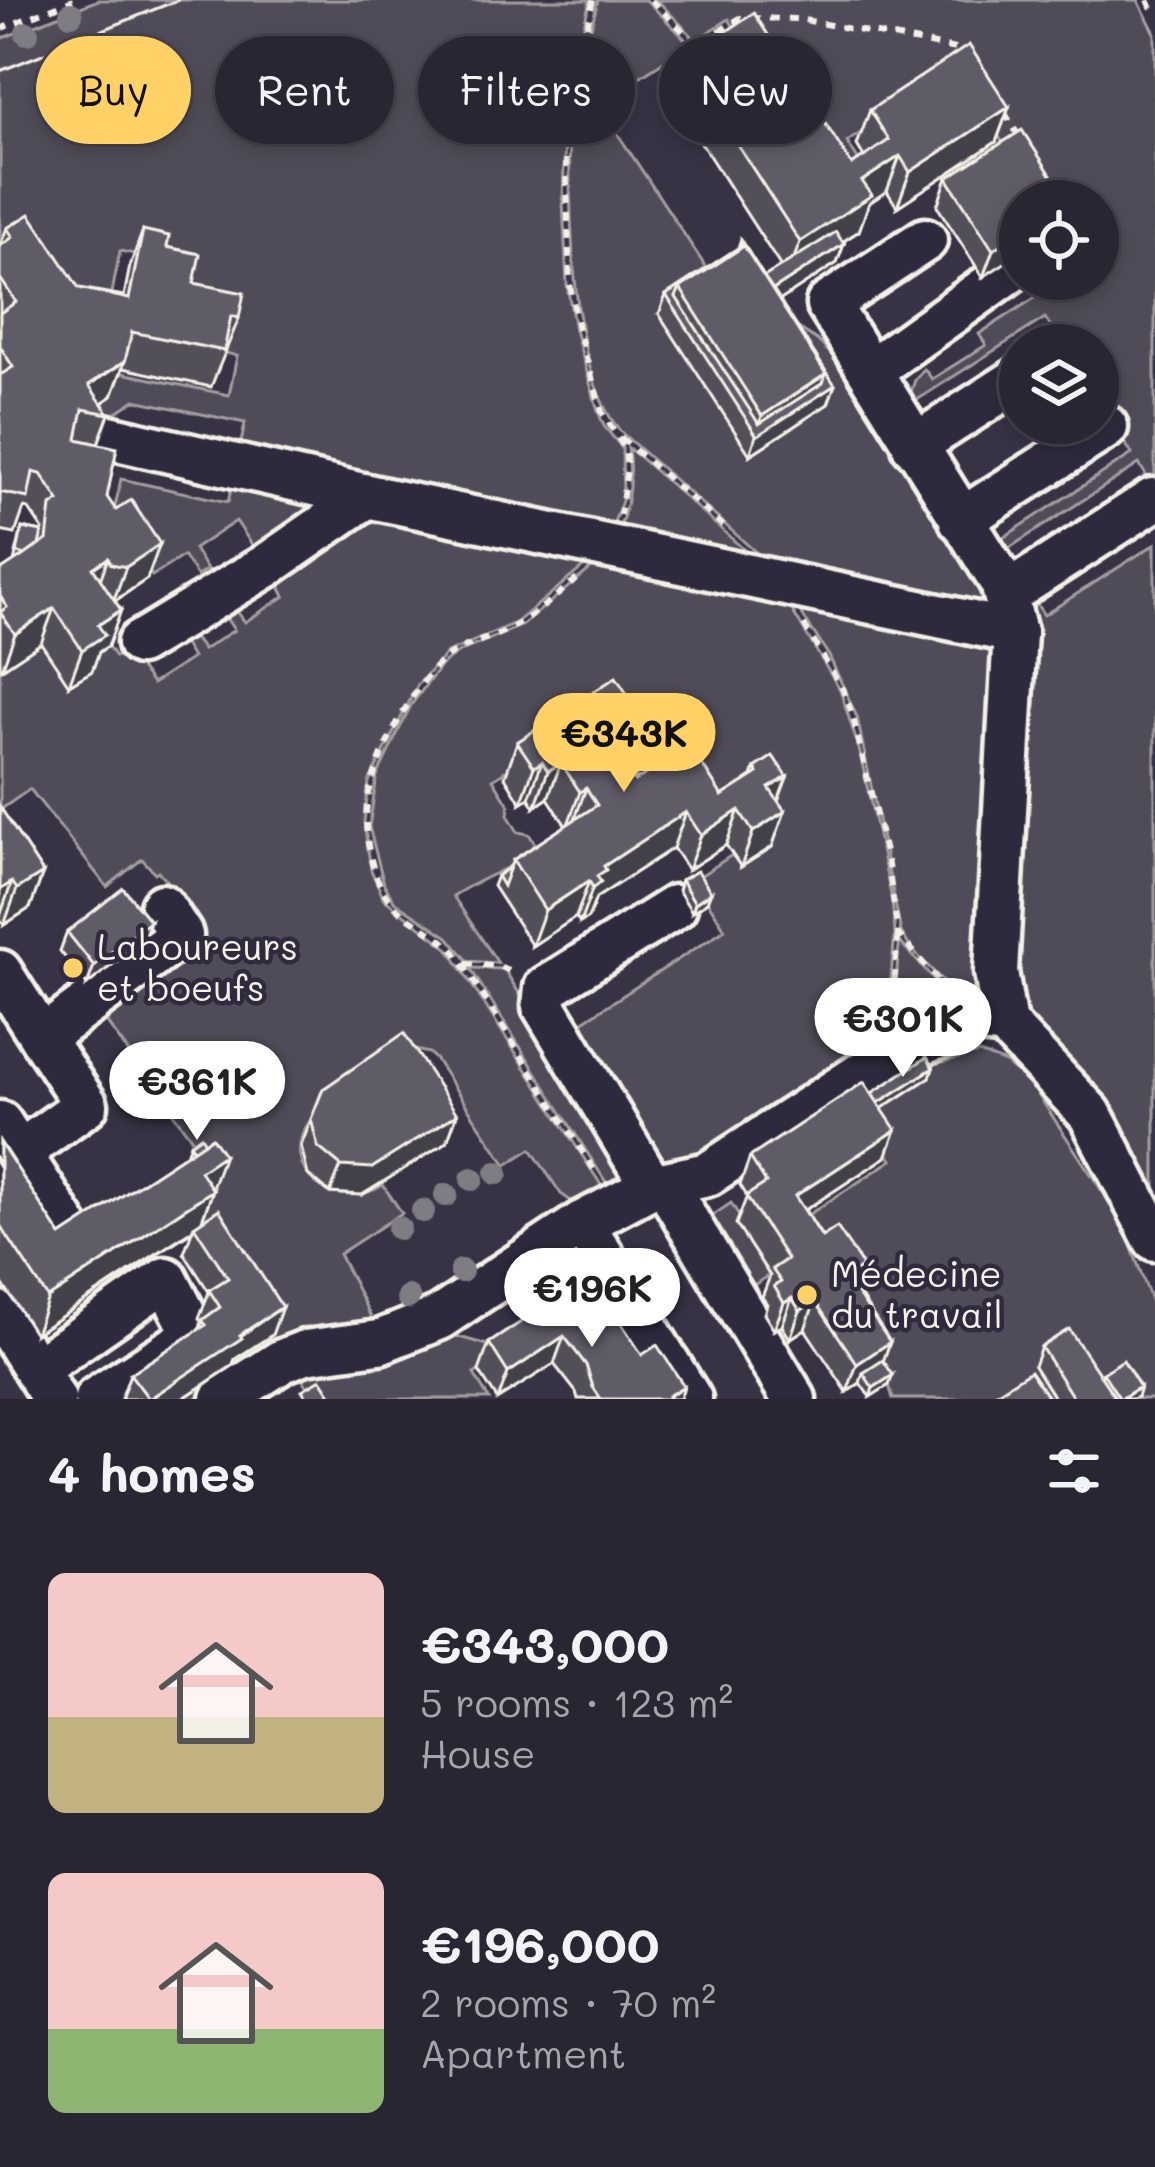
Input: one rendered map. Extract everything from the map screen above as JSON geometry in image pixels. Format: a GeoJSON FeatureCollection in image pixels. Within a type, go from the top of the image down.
{"type":"FeatureCollection","features":[{"type":"Feature","properties":{"kind":"lane"},"geometry":{"type":"LineString","coordinates":[[926,240],[828,304],[961,520],[1011,613],[992,1022]]}},
{"type":"Feature","properties":{"kind":"lane"},"geometry":{"type":"LineString","coordinates":[[870,371],[999,279]]}},
{"type":"Feature","properties":{"kind":"lane"},"geometry":{"type":"LineString","coordinates":[[914,446],[999,391]]}},
{"type":"Feature","properties":{"kind":"lane"},"geometry":{"type":"LineString","coordinates":[[100,435],[776,580],[1011,613],[1153,500]]}},
{"type":"Feature","properties":{"kind":"lane"},"geometry":{"type":"LineString","coordinates":[[961,520],[1079,444]]}},
{"type":"Feature","properties":{"kind":"lane"},"geometry":{"type":"LineString","coordinates":[[139,644],[368,496]]}},
{"type":"Feature","properties":{"kind":"lane"},"geometry":{"type":"LineString","coordinates":[[42,1038],[181,935],[162,906]]}},
{"type":"Feature","properties":{"kind":"lane"},"geometry":{"type":"LineString","coordinates":[[675,907],[546,988],[544,1006],[633,1199],[690,1399]]}},
{"type":"Feature","properties":{"kind":"lane"},"geometry":{"type":"LineString","coordinates":[[0,972],[86,1105],[10,1138],[69,1230]]}},
{"type":"Feature","properties":{"kind":"lane"},"geometry":{"type":"LineString","coordinates":[[223,1399],[282,1360],[329,1347],[379,1342],[440,1318],[633,1199],[708,1174],[889,1056],[992,1022]]}},
{"type":"Feature","properties":{"kind":"lane"},"geometry":{"type":"LineString","coordinates":[[992,1022],[1090,1114],[1155,1239]]}},
{"type":"Feature","properties":{"kind":"lane"},"geometry":{"type":"LineString","coordinates":[[633,1199],[676,1202],[794,1399]]}},
{"type":"Feature","properties":{"kind":"lane"},"geometry":{"type":"LineString","coordinates":[[0,1314],[45,1384],[166,1279],[195,1335],[96,1399]]}},
{"type":"Feature","properties":{"kind":"path"},"geometry":{"type":"LineString","coordinates":[[0,29],[73,0]]}},
{"type":"Feature","properties":{"kind":"path"},"geometry":{"type":"LineString","coordinates":[[593,0],[566,126],[570,284],[578,329],[602,412],[619,437],[741,542],[776,580],[826,659],[852,713],[888,866],[898,934],[889,1056]]}},
{"type":"Feature","properties":{"kind":"path"},"geometry":{"type":"LineString","coordinates":[[651,0],[697,45],[740,18],[779,19],[968,52]]}},
{"type":"Feature","properties":{"kind":"path"},"geometry":{"type":"LineString","coordinates":[[1148,0],[1155,15]]}},
{"type":"Feature","properties":{"kind":"path"},"geometry":{"type":"LineString","coordinates":[[999,103],[1026,153]]}},
{"type":"Feature","properties":{"kind":"path"},"geometry":{"type":"LineString","coordinates":[[619,437],[627,470],[625,499],[608,546],[585,573],[519,624],[458,649],[440,662],[409,704],[374,776],[367,830],[383,890],[402,912],[444,940],[633,1199]]}},
{"type":"Feature","properties":{"kind":"path"},"geometry":{"type":"LineString","coordinates":[[898,934],[927,970],[992,1022]]}},
{"type":"Feature","properties":{"kind":"path"},"geometry":{"type":"LineString","coordinates":[[462,963],[499,966],[546,988]]}},
{"type":"Feature","properties":{"kind":"shaded area"},"geometry":{"type":"Polygon","coordinates":[[[98,0],[590,0],[581,36],[418,36],[418,144],[565,144],[567,285],[575,330],[598,411],[622,448],[623,498],[609,536],[239,453],[245,423],[135,400],[85,433],[117,372],[229,395],[237,356],[226,353],[164,260],[120,251],[111,298],[39,283],[0,260],[0,39],[98,0]]]}},
{"type":"Feature","properties":{"kind":"shaded area"},"geometry":{"type":"Polygon","coordinates":[[[598,0],[646,0],[682,36],[659,36],[659,64],[635,80],[635,36],[589,36],[598,0]]]}},
{"type":"Feature","properties":{"kind":"shaded area"},"geometry":{"type":"Polygon","coordinates":[[[657,0],[1138,0],[1155,33],[1155,489],[1139,464],[1003,552],[995,543],[1132,454],[1119,433],[1119,324],[1049,324],[1045,318],[1036,324],[999,324],[999,347],[906,407],[924,369],[932,379],[986,345],[979,334],[1032,300],[1119,300],[1119,180],[1041,180],[1005,146],[956,72],[847,142],[867,174],[835,195],[804,144],[832,144],[832,36],[739,36],[729,19],[702,36],[692,36],[657,0]]]}},
{"type":"Feature","properties":{"kind":"shaded area"},"geometry":{"type":"Polygon","coordinates":[[[569,144],[624,144],[713,278],[659,313],[786,320],[817,340],[844,367],[987,589],[988,607],[776,570],[623,434],[605,408],[582,333],[572,246],[569,144]]]}},
{"type":"Feature","properties":{"kind":"shaded area"},"geometry":{"type":"Polygon","coordinates":[[[628,448],[765,568],[616,536],[628,493],[628,448]]]}},
{"type":"Feature","properties":{"kind":"shaded area"},"geometry":{"type":"Polygon","coordinates":[[[234,477],[329,499],[257,552],[236,521],[194,549],[207,570],[197,576],[183,556],[152,576],[113,516],[121,479],[228,502],[234,477]]]}},
{"type":"Feature","properties":{"kind":"shaded area"},"geometry":{"type":"Polygon","coordinates":[[[369,513],[599,554],[517,622],[447,653],[418,684],[369,782],[364,822],[371,870],[384,899],[448,948],[605,1191],[575,1204],[561,1194],[531,1149],[506,1165],[436,1060],[429,1053],[410,1049],[329,1103],[310,1121],[301,1139],[300,1156],[315,1183],[346,1195],[383,1185],[402,1213],[339,1254],[372,1319],[352,1332],[265,1352],[194,1399],[182,1399],[231,1367],[187,1207],[211,1165],[107,1023],[119,996],[178,948],[199,920],[142,859],[107,887],[30,789],[0,810],[0,667],[41,643],[85,661],[108,646],[115,657],[123,652],[132,666],[137,664],[152,684],[192,658],[179,636],[188,630],[203,650],[234,630],[220,609],[230,602],[245,622],[285,596],[272,575],[369,513]]]}},
{"type":"Feature","properties":{"kind":"shaded area"},"geometry":{"type":"Polygon","coordinates":[[[1155,544],[1155,1202],[1027,1016],[1013,983],[1025,599],[1031,596],[1044,615],[1155,544]]]}},
{"type":"Feature","properties":{"kind":"shaded area"},"geometry":{"type":"Polygon","coordinates":[[[606,556],[781,592],[840,690],[859,749],[892,900],[895,933],[885,1041],[709,1153],[670,1161],[657,1156],[564,1004],[568,1002],[582,1022],[725,929],[694,880],[732,855],[741,867],[771,847],[742,803],[667,769],[650,777],[635,755],[640,751],[609,704],[493,779],[518,832],[529,834],[539,850],[453,896],[498,963],[468,961],[448,937],[395,902],[384,884],[369,827],[377,776],[411,705],[441,665],[459,652],[521,626],[606,556]]]}},
{"type":"Feature","properties":{"kind":"shaded area"},"geometry":{"type":"Polygon","coordinates":[[[788,593],[987,642],[996,665],[975,985],[967,1005],[911,949],[901,932],[857,717],[829,656],[788,593]]]}},
{"type":"Feature","properties":{"kind":"shaded area"},"geometry":{"type":"Polygon","coordinates":[[[900,942],[962,1011],[893,1039],[898,953],[900,942]]]}},
{"type":"Feature","properties":{"kind":"shaded area"},"geometry":{"type":"Polygon","coordinates":[[[470,968],[504,969],[624,1161],[622,1176],[609,1187],[470,968]]]}},
{"type":"Feature","properties":{"kind":"shaded area"},"geometry":{"type":"Polygon","coordinates":[[[979,1053],[1006,1063],[1033,1087],[1122,1221],[1155,1311],[1155,1399],[1138,1399],[1119,1370],[1099,1382],[1034,1366],[1054,1399],[893,1399],[889,1385],[840,1309],[861,1295],[851,1279],[791,1226],[892,1160],[859,1109],[875,1113],[929,1078],[923,1067],[979,1053]]]}},
{"type":"Feature","properties":{"kind":"shaded area"},"geometry":{"type":"Polygon","coordinates":[[[731,1203],[742,1220],[737,1225],[769,1275],[751,1287],[703,1222],[731,1203]]]}},
{"type":"Feature","properties":{"kind":"shaded area"},"geometry":{"type":"Polygon","coordinates":[[[571,1255],[582,1260],[645,1355],[549,1325],[559,1265],[571,1255]]]}},
{"type":"Feature","properties":{"kind":"shaded area"},"geometry":{"type":"Polygon","coordinates":[[[445,1333],[509,1351],[474,1374],[489,1399],[315,1399],[296,1370],[445,1333]]]}},
{"type":"Feature","properties":{"kind":"building"},"geometry":{"type":"Polygon","coordinates":[[[754,13],[769,36],[719,36],[754,13]]]}},
{"type":"Feature","properties":{"kind":"building"},"geometry":{"type":"Polygon","coordinates":[[[969,45],[1009,107],[910,172],[900,156],[862,181],[872,195],[800,242],[737,144],[832,144],[832,134],[852,165],[889,140],[870,110],[969,45]]]}},
{"type":"Feature","properties":{"kind":"building"},"geometry":{"type":"Polygon","coordinates":[[[1022,130],[1054,180],[999,180],[999,246],[993,250],[947,178],[1022,130]]]}},
{"type":"Feature","properties":{"kind":"building"},"geometry":{"type":"Polygon","coordinates":[[[30,214],[79,288],[129,299],[143,230],[169,236],[167,247],[200,254],[194,283],[244,293],[239,318],[231,316],[224,351],[132,332],[125,361],[89,385],[109,414],[83,409],[77,439],[117,448],[107,497],[116,510],[131,500],[160,544],[126,567],[111,564],[108,558],[93,568],[121,610],[98,625],[105,635],[82,650],[54,608],[15,634],[0,612],[7,607],[0,596],[0,571],[47,540],[51,506],[59,501],[41,474],[33,472],[28,498],[0,492],[0,375],[13,367],[0,346],[0,313],[16,302],[0,278],[0,246],[13,237],[7,228],[30,214]]]}},
{"type":"Feature","properties":{"kind":"building"},"geometry":{"type":"Polygon","coordinates":[[[836,232],[844,244],[773,290],[835,385],[757,436],[666,295],[741,246],[741,240],[764,277],[836,232]],[[744,246],[680,288],[676,297],[759,424],[823,383],[826,374],[744,246]]]}},
{"type":"Feature","properties":{"kind":"building"},"geometry":{"type":"Polygon","coordinates":[[[744,246],[826,374],[762,416],[680,288],[744,246]]]}},
{"type":"Feature","properties":{"kind":"building"},"geometry":{"type":"Polygon","coordinates":[[[22,528],[42,532],[39,545],[25,555],[17,553],[22,528]]]}},
{"type":"Feature","properties":{"kind":"building"},"geometry":{"type":"Polygon","coordinates":[[[616,677],[633,703],[625,708],[630,717],[618,725],[641,761],[628,770],[635,781],[673,756],[681,769],[698,758],[722,796],[758,773],[755,768],[773,756],[787,777],[769,788],[785,811],[753,832],[739,810],[701,835],[686,812],[604,866],[606,870],[597,876],[601,882],[593,888],[589,881],[545,910],[513,860],[597,805],[586,788],[580,792],[561,763],[548,771],[542,762],[534,767],[517,742],[616,677]]]}},
{"type":"Feature","properties":{"kind":"building"},"geometry":{"type":"Polygon","coordinates":[[[0,807],[43,873],[17,889],[12,882],[0,890],[0,807]]]}},
{"type":"Feature","properties":{"kind":"building"},"geometry":{"type":"Polygon","coordinates":[[[510,867],[503,886],[497,876],[510,867]]]}},
{"type":"Feature","properties":{"kind":"building"},"geometry":{"type":"Polygon","coordinates":[[[697,871],[711,892],[695,903],[681,880],[697,871]]]}},
{"type":"Feature","properties":{"kind":"building"},"geometry":{"type":"Polygon","coordinates":[[[123,888],[150,921],[94,966],[67,932],[123,888]]]}},
{"type":"Feature","properties":{"kind":"building"},"geometry":{"type":"Polygon","coordinates":[[[404,1033],[457,1114],[372,1168],[341,1166],[318,1147],[311,1119],[323,1089],[404,1033]]]}},
{"type":"Feature","properties":{"kind":"building"},"geometry":{"type":"Polygon","coordinates":[[[927,1057],[933,1068],[878,1103],[872,1093],[927,1057]]]}},
{"type":"Feature","properties":{"kind":"building"},"geometry":{"type":"Polygon","coordinates":[[[864,1082],[896,1130],[795,1196],[822,1237],[837,1227],[863,1266],[846,1277],[890,1342],[857,1364],[815,1301],[800,1311],[792,1298],[784,1303],[774,1286],[781,1282],[772,1269],[787,1259],[746,1196],[766,1183],[750,1157],[864,1082]]]}},
{"type":"Feature","properties":{"kind":"building"},"geometry":{"type":"Polygon","coordinates":[[[201,1136],[205,1142],[193,1150],[190,1144],[201,1136]]]}},
{"type":"Feature","properties":{"kind":"building"},"geometry":{"type":"Polygon","coordinates":[[[212,1137],[224,1155],[200,1171],[213,1190],[48,1298],[0,1225],[0,1142],[61,1236],[212,1137]]]}},
{"type":"Feature","properties":{"kind":"building"},"geometry":{"type":"Polygon","coordinates":[[[219,1209],[282,1307],[149,1399],[130,1374],[206,1325],[202,1320],[220,1307],[209,1290],[228,1278],[194,1226],[219,1209]]]}},
{"type":"Feature","properties":{"kind":"building"},"geometry":{"type":"Polygon","coordinates":[[[601,1292],[642,1355],[657,1345],[684,1386],[670,1399],[601,1399],[586,1365],[564,1336],[508,1373],[489,1343],[559,1297],[568,1312],[601,1292]]]}},
{"type":"Feature","properties":{"kind":"building"},"geometry":{"type":"Polygon","coordinates":[[[1069,1329],[1116,1399],[1074,1399],[1041,1347],[1069,1329]]]}},
{"type":"Feature","properties":{"kind":"building"},"geometry":{"type":"Polygon","coordinates":[[[883,1360],[893,1375],[873,1388],[863,1373],[883,1360]]]}},
{"type":"Feature","properties":{"kind":"building"},"geometry":{"type":"Polygon","coordinates":[[[1123,1360],[1140,1387],[1120,1399],[1103,1373],[1123,1360]]]}},
{"type":"Feature","properties":{"kind":"building"},"geometry":{"type":"Polygon","coordinates":[[[1030,1371],[1047,1396],[1043,1399],[987,1399],[1030,1371]]]}},
{"type":"Feature","properties":{"kind":"building"},"geometry":{"type":"Polygon","coordinates":[[[321,1379],[334,1399],[308,1399],[302,1390],[321,1379]]]}},
{"type":"Feature","properties":{"kind":"tram line"},"geometry":{"type":"LineString","coordinates":[[0,71],[178,0]]}},
{"type":"Feature","properties":{"kind":"place","name":"Laboureurs et boeufs"},"geometry":{"type":"Point","coordinates":[73,968]}},
{"type":"Feature","properties":{"kind":"place","name":"Médecine du travail"},"geometry":{"type":"Point","coordinates":[807,1295]}}]}
